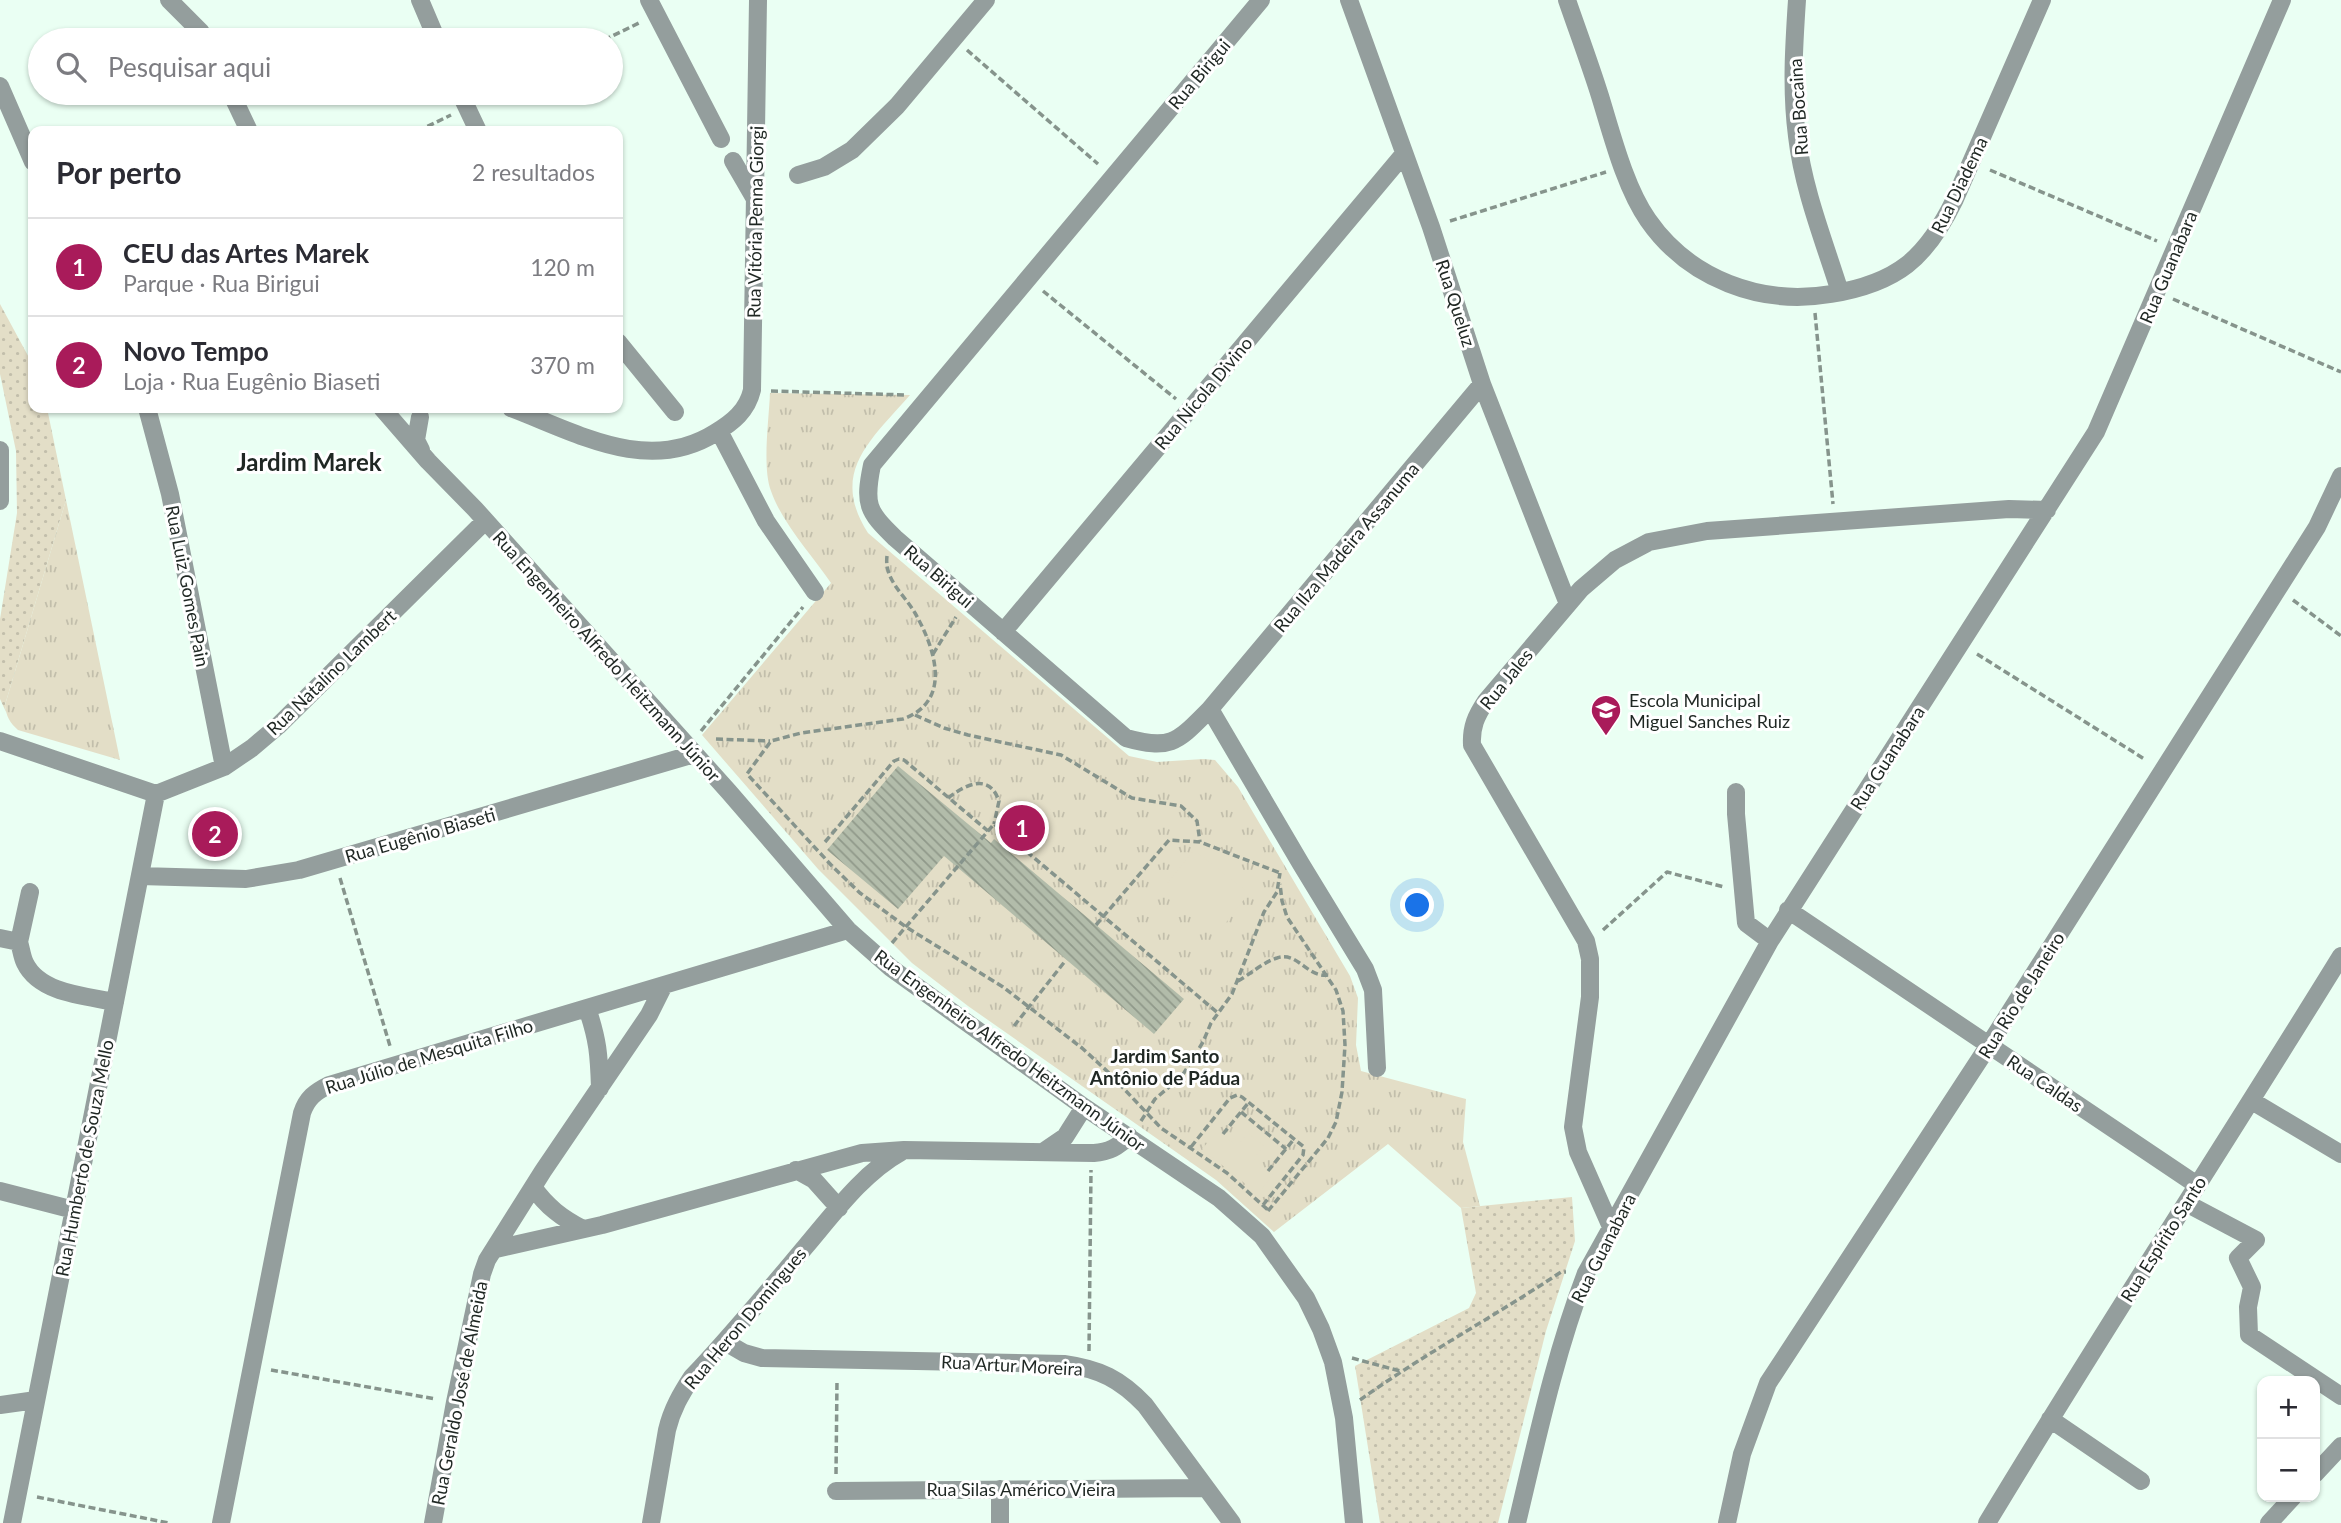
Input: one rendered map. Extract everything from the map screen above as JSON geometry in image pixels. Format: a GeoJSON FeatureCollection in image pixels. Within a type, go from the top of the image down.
{"type":"FeatureCollection","features":[{"type":"Feature","properties":{"kind":"street"},"geometry":{"type":"LineString","coordinates":[[169,0],[195,28]]}},
{"type":"Feature","properties":{"kind":"street"},"geometry":{"type":"LineString","coordinates":[[188,0],[200,28]]}},
{"type":"Feature","properties":{"kind":"street"},"geometry":{"type":"LineString","coordinates":[[420,0],[432,28]]}},
{"type":"Feature","properties":{"kind":"street","name":"Rua Vitória Penna Giorgi"},"geometry":{"type":"LineString","coordinates":[[524,413],[615,447],[640,452],[667,452],[701,442],[735,420],[749,404],[752,390],[758,0]]}},
{"type":"Feature","properties":{"kind":"street"},"geometry":{"type":"LineString","coordinates":[[798,175],[824,167],[852,150],[897,106],[986,0]]}},
{"type":"Feature","properties":{"kind":"street","name":"Rua Birigui"},"geometry":{"type":"LineString","coordinates":[[1210,709],[1188,731],[1171,743],[1156,745],[1126,738],[895,538],[877,520],[868,503],[867,488],[872,465],[1261,0]]}},
{"type":"Feature","properties":{"kind":"street","name":"Rua Queluz"},"geometry":{"type":"LineString","coordinates":[[1349,0],[1431,227],[1482,384],[1569,604]]}},
{"type":"Feature","properties":{"kind":"street","name":"Rua Diadema"},"geometry":{"type":"LineString","coordinates":[[1567,0],[1622,167],[1647,219],[1671,247],[1695,266],[1729,285],[1764,295],[1814,297],[1884,281],[1925,249],[1943,224],[2042,0]]}},
{"type":"Feature","properties":{"kind":"street","name":"Rua Bocaina"},"geometry":{"type":"LineString","coordinates":[[1797,0],[1793,89],[1797,137],[1804,177],[1840,292]]}},
{"type":"Feature","properties":{"kind":"street","name":"Rua Guanabara"},"geometry":{"type":"LineString","coordinates":[[1517,1523],[1556,1359],[1586,1273],[1788,910],[2096,432],[2282,0]]}},
{"type":"Feature","properties":{"kind":"street"},"geometry":{"type":"LineString","coordinates":[[653,7],[721,139]]}},
{"type":"Feature","properties":{"kind":"street"},"geometry":{"type":"LineString","coordinates":[[2,95],[28,151]]}},
{"type":"Feature","properties":{"kind":"street"},"geometry":{"type":"LineString","coordinates":[[237,105],[247,126]]}},
{"type":"Feature","properties":{"kind":"street"},"geometry":{"type":"LineString","coordinates":[[465,105],[476,126]]}},
{"type":"Feature","properties":{"kind":"street","name":"Rua Nícola Divino"},"geometry":{"type":"LineString","coordinates":[[1003,632],[1403,155]]}},
{"type":"Feature","properties":{"kind":"street"},"geometry":{"type":"LineString","coordinates":[[733,161],[755,199]]}},
{"type":"Feature","properties":{"kind":"street"},"geometry":{"type":"LineString","coordinates":[[623,348],[675,412]]}},
{"type":"Feature","properties":{"kind":"street","name":"Rua Ilza Madeira Assanuma"},"geometry":{"type":"LineString","coordinates":[[1210,709],[1482,384]]}},
{"type":"Feature","properties":{"kind":"street","name":"Rua Luiz Gomes Pain"},"geometry":{"type":"LineString","coordinates":[[148,413],[170,494],[224,767]]}},
{"type":"Feature","properties":{"kind":"street","name":"Rua Engenheiro Alfredo Heitzmann Júnior"},"geometry":{"type":"LineString","coordinates":[[387,413],[694,754],[848,930],[880,958],[1084,1107],[1219,1198],[1262,1236],[1306,1298],[1333,1362],[1343,1412],[1354,1523]]}},
{"type":"Feature","properties":{"kind":"street"},"geometry":{"type":"LineString","coordinates":[[388,413],[405,421],[425,413]]}},
{"type":"Feature","properties":{"kind":"street","name":"Rua Engenheiro Alfredo Heitzmann Júnior"},"geometry":{"type":"LineString","coordinates":[[425,413],[416,440],[428,461]]}},
{"type":"Feature","properties":{"kind":"street"},"geometry":{"type":"LineString","coordinates":[[719,431],[766,521],[815,592]]}},
{"type":"Feature","properties":{"kind":"street"},"geometry":{"type":"LineString","coordinates":[[0,450],[0,501]]}},
{"type":"Feature","properties":{"kind":"street","name":"Rua Rio de Janeiro"},"geometry":{"type":"LineString","coordinates":[[1727,1523],[1742,1454],[1768,1383],[1989,1045],[2317,527],[2341,476]]}},
{"type":"Feature","properties":{"kind":"street","name":"Rua Jales"},"geometry":{"type":"LineString","coordinates":[[1611,1227],[1578,1152],[1573,1127],[1590,997],[1590,959],[1586,941],[1472,745],[1471,732],[1476,716],[1581,590],[1615,560],[1648,542],[1707,531],[2010,509],[2047,510]]}},
{"type":"Feature","properties":{"kind":"street","name":"Rua Natalino Lambert"},"geometry":{"type":"LineString","coordinates":[[156,794],[224,767],[252,748],[278,726],[485,521]]}},
{"type":"Feature","properties":{"kind":"street"},"geometry":{"type":"LineString","coordinates":[[1210,709],[1365,969],[1373,990],[1377,1068]]}},
{"type":"Feature","properties":{"kind":"street"},"geometry":{"type":"LineString","coordinates":[[0,741],[156,794]]}},
{"type":"Feature","properties":{"kind":"street","name":"Rua Eugênio Biaseti"},"geometry":{"type":"LineString","coordinates":[[140,876],[246,878],[286,873],[694,754]]}},
{"type":"Feature","properties":{"kind":"street"},"geometry":{"type":"LineString","coordinates":[[1736,792],[1746,923],[1770,941]]}},
{"type":"Feature","properties":{"kind":"street","name":"Rua Humberto de Souza Mello"},"geometry":{"type":"LineString","coordinates":[[12,1523],[156,794]]}},
{"type":"Feature","properties":{"kind":"street"},"geometry":{"type":"LineString","coordinates":[[30,892],[19,942],[26,965],[38,979],[57,989],[115,1002]]}},
{"type":"Feature","properties":{"kind":"street","name":"Rua Caldas"},"geometry":{"type":"LineString","coordinates":[[1788,910],[2197,1185]]}},
{"type":"Feature","properties":{"kind":"street","name":"Rua Júlio de Mesquita Filho"},"geometry":{"type":"LineString","coordinates":[[221,1523],[302,1113],[307,1101],[317,1090],[848,930]]}},
{"type":"Feature","properties":{"kind":"street"},"geometry":{"type":"LineString","coordinates":[[0,938],[19,942]]}},
{"type":"Feature","properties":{"kind":"street","name":"Rua Espírito Santo"},"geometry":{"type":"LineString","coordinates":[[1987,1523],[2341,956]]}},
{"type":"Feature","properties":{"kind":"street","name":"Rua Geraldo José de Almeida"},"geometry":{"type":"LineString","coordinates":[[433,1523],[455,1402],[487,1260],[649,1015],[664,985]]}},
{"type":"Feature","properties":{"kind":"street"},"geometry":{"type":"LineString","coordinates":[[587,1008],[598,1043],[600,1088]]}},
{"type":"Feature","properties":{"kind":"street"},"geometry":{"type":"LineString","coordinates":[[2252,1101],[2341,1154]]}},
{"type":"Feature","properties":{"kind":"street"},"geometry":{"type":"LineString","coordinates":[[1043,1152],[1065,1138],[1084,1107]]}},
{"type":"Feature","properties":{"kind":"street"},"geometry":{"type":"LineString","coordinates":[[496,1249],[583,1230],[848,1156],[904,1150],[1106,1152],[1117,1147],[1129,1136]]}},
{"type":"Feature","properties":{"kind":"street","name":"Rua Heron Domingues"},"geometry":{"type":"LineString","coordinates":[[651,1523],[670,1415],[679,1396],[692,1377],[839,1208],[872,1172],[904,1150]]}},
{"type":"Feature","properties":{"kind":"street"},"geometry":{"type":"LineString","coordinates":[[796,1170],[814,1180],[839,1208]]}},
{"type":"Feature","properties":{"kind":"street"},"geometry":{"type":"LineString","coordinates":[[533,1187],[544,1203],[583,1230]]}},
{"type":"Feature","properties":{"kind":"street"},"geometry":{"type":"LineString","coordinates":[[0,1191],[74,1210]]}},
{"type":"Feature","properties":{"kind":"street"},"geometry":{"type":"LineString","coordinates":[[2186,1203],[2256,1240],[2238,1258],[2252,1287],[2248,1307],[2249,1335],[2341,1396]]}},
{"type":"Feature","properties":{"kind":"street","name":"Rua Artur Moreira"},"geometry":{"type":"LineString","coordinates":[[724,1342],[744,1353],[762,1358],[1064,1364],[1089,1367],[1111,1376],[1146,1405],[1232,1523]]}},
{"type":"Feature","properties":{"kind":"street"},"geometry":{"type":"LineString","coordinates":[[0,1405],[36,1400]]}},
{"type":"Feature","properties":{"kind":"street"},"geometry":{"type":"LineString","coordinates":[[2050,1419],[2141,1481]]}},
{"type":"Feature","properties":{"kind":"street"},"geometry":{"type":"LineString","coordinates":[[2320,1469],[2341,1446]]}},
{"type":"Feature","properties":{"kind":"street","name":"Rua Silas Américo Vieira"},"geometry":{"type":"LineString","coordinates":[[836,1491],[1206,1488]]}},
{"type":"Feature","properties":{"kind":"street"},"geometry":{"type":"LineString","coordinates":[[1000,1489],[1000,1523]]}},
{"type":"Feature","properties":{"kind":"street"},"geometry":{"type":"LineString","coordinates":[[2269,1523],[2288,1502]]}},
{"type":"Feature","properties":{"kind":"path"},"geometry":{"type":"LineString","coordinates":[[622,28],[653,7]]}},
{"type":"Feature","properties":{"kind":"path"},"geometry":{"type":"LineString","coordinates":[[954,40],[1113,177]]}},
{"type":"Feature","properties":{"kind":"path"},"geometry":{"type":"LineString","coordinates":[[425,126],[456,105]]}},
{"type":"Feature","properties":{"kind":"path"},"geometry":{"type":"LineString","coordinates":[[1972,162],[2175,249]]}},
{"type":"Feature","properties":{"kind":"path"},"geometry":{"type":"LineString","coordinates":[[1431,227],[1622,167]]}},
{"type":"Feature","properties":{"kind":"path"},"geometry":{"type":"LineString","coordinates":[[1028,278],[1189,410]]}},
{"type":"Feature","properties":{"kind":"path"},"geometry":{"type":"LineString","coordinates":[[2157,291],[2341,372]]}},
{"type":"Feature","properties":{"kind":"path"},"geometry":{"type":"LineString","coordinates":[[1814,297],[1834,522]]}},
{"type":"Feature","properties":{"kind":"path"},"geometry":{"type":"LineString","coordinates":[[752,390],[930,395]]}},
{"type":"Feature","properties":{"kind":"path"},"geometry":{"type":"LineString","coordinates":[[716,739],[771,741],[801,733],[886,722],[915,715],[925,707],[934,689],[933,654],[915,612],[889,576],[886,567],[886,558],[895,538]]}},
{"type":"Feature","properties":{"kind":"path"},"geometry":{"type":"LineString","coordinates":[[2277,589],[2341,636]]}},
{"type":"Feature","properties":{"kind":"path"},"geometry":{"type":"LineString","coordinates":[[701,732],[815,592]]}},
{"type":"Feature","properties":{"kind":"path"},"geometry":{"type":"LineString","coordinates":[[933,654],[959,614],[971,624],[975,607]]}},
{"type":"Feature","properties":{"kind":"path"},"geometry":{"type":"LineString","coordinates":[[933,654],[945,629],[975,607]]}},
{"type":"Feature","properties":{"kind":"path"},"geometry":{"type":"LineString","coordinates":[[1961,644],[2162,769]]}},
{"type":"Feature","properties":{"kind":"path"},"geometry":{"type":"LineString","coordinates":[[915,715],[968,735],[1061,755],[1132,798],[1181,806],[1197,821],[1200,842]]}},
{"type":"Feature","properties":{"kind":"path"},"geometry":{"type":"LineString","coordinates":[[771,741],[747,774],[860,893],[906,927],[1003,987],[1082,1048],[1161,1128],[1227,1173],[1263,1205],[1268,1210],[1269,1221]]}},
{"type":"Feature","properties":{"kind":"path"},"geometry":{"type":"LineString","coordinates":[[825,842],[894,761],[899,759],[904,760],[988,831]]}},
{"type":"Feature","properties":{"kind":"path"},"geometry":{"type":"LineString","coordinates":[[880,958],[994,824],[999,801],[991,788],[978,783],[969,784],[948,798]]}},
{"type":"Feature","properties":{"kind":"path"},"geometry":{"type":"LineString","coordinates":[[994,824],[1217,1013]]}},
{"type":"Feature","properties":{"kind":"path"},"geometry":{"type":"LineString","coordinates":[[1096,925],[1168,840],[1200,842],[1280,873],[1301,864]]}},
{"type":"Feature","properties":{"kind":"path"},"geometry":{"type":"LineString","coordinates":[[335,860],[395,1065]]}},
{"type":"Feature","properties":{"kind":"path"},"geometry":{"type":"LineString","coordinates":[[1586,941],[1600,933],[1667,872],[1743,892]]}},
{"type":"Feature","properties":{"kind":"path"},"geometry":{"type":"LineString","coordinates":[[1268,1210],[1328,1138],[1340,1110],[1345,1045],[1343,1011],[1328,975],[1287,917],[1282,901],[1280,873]]}},
{"type":"Feature","properties":{"kind":"path"},"geometry":{"type":"LineString","coordinates":[[1129,1136],[1156,1100],[1182,1076],[1217,1013],[1232,994],[1264,912],[1280,884]]}},
{"type":"Feature","properties":{"kind":"path"},"geometry":{"type":"LineString","coordinates":[[1238,981],[1275,958],[1285,957],[1297,960],[1319,976],[1328,975]]}},
{"type":"Feature","properties":{"kind":"path"},"geometry":{"type":"LineString","coordinates":[[1014,1026],[1066,960]]}},
{"type":"Feature","properties":{"kind":"path"},"geometry":{"type":"LineString","coordinates":[[1191,1147],[1230,1098],[1237,1095],[1249,1102],[1304,1147],[1303,1155],[1263,1205]]}},
{"type":"Feature","properties":{"kind":"path"},"geometry":{"type":"LineString","coordinates":[[1223,1134],[1249,1102]]}},
{"type":"Feature","properties":{"kind":"path"},"geometry":{"type":"LineString","coordinates":[[1241,1112],[1286,1149]]}},
{"type":"Feature","properties":{"kind":"path"},"geometry":{"type":"LineString","coordinates":[[1268,1171],[1294,1139]]}},
{"type":"Feature","properties":{"kind":"path"},"geometry":{"type":"LineString","coordinates":[[1089,1367],[1091,1153]]}},
{"type":"Feature","properties":{"kind":"path"},"geometry":{"type":"LineString","coordinates":[[1343,1412],[1400,1371],[1502,1311],[1561,1272],[1586,1273]]}},
{"type":"Feature","properties":{"kind":"path"},"geometry":{"type":"LineString","coordinates":[[1329,1352],[1400,1371]]}},
{"type":"Feature","properties":{"kind":"path"},"geometry":{"type":"LineString","coordinates":[[836,1491],[837,1360]]}},
{"type":"Feature","properties":{"kind":"path"},"geometry":{"type":"LineString","coordinates":[[252,1366],[455,1402]]}},
{"type":"Feature","properties":{"kind":"path"},"geometry":{"type":"LineString","coordinates":[[18,1493],[169,1523]]}},
{"type":"Feature","properties":{"kind":"green space"},"geometry":{"type":"Polygon","coordinates":[[[0,304],[28,356],[28,413],[48,413],[66,500],[5,705],[6,712],[0,699],[0,619],[17,513],[16,451],[0,374],[0,304]]]}},
{"type":"Feature","properties":{"kind":"green space"},"geometry":{"type":"Polygon","coordinates":[[[770,393],[910,395],[869,442],[854,474],[853,492],[857,511],[868,533],[1129,756],[1157,762],[1215,760],[1238,787],[1350,976],[1358,998],[1356,1045],[1361,1071],[1466,1099],[1463,1142],[1480,1206],[1461,1208],[1388,1144],[1274,1232],[1216,1180],[968,1006],[912,963],[818,869],[702,735],[831,583],[790,527],[771,491],[766,457],[770,393]]]}},
{"type":"Feature","properties":{"kind":"green space"},"geometry":{"type":"Polygon","coordinates":[[[66,500],[120,760],[18,730],[9,719],[5,705],[66,500]]]}},
{"type":"Feature","properties":{"kind":"green space"},"geometry":{"type":"Polygon","coordinates":[[[1194,850],[1249,893],[1221,929],[1166,885],[1194,850]]]}},
{"type":"Feature","properties":{"kind":"green space"},"geometry":{"type":"Polygon","coordinates":[[[1218,1131],[1237,1146],[1248,1133],[1264,1146],[1253,1159],[1273,1175],[1258,1194],[1202,1149],[1218,1131]]]}},
{"type":"Feature","properties":{"kind":"green space"},"geometry":{"type":"Polygon","coordinates":[[[1572,1197],[1575,1241],[1546,1331],[1498,1523],[1380,1523],[1355,1366],[1469,1308],[1476,1293],[1461,1208],[1572,1197]]]}},
{"type":"Feature","properties":{"kind":"building"},"geometry":{"type":"Polygon","coordinates":[[[898,766],[991,843],[994,839],[1184,999],[1154,1034],[944,856],[898,909],[827,850],[898,766]]]}},
{"type":"Feature","properties":{"kind":"place","name":"Escola Municipal Miguel Sanches Ruiz"},"geometry":{"type":"Point","coordinates":[1606,737]}},
{"type":"Feature","properties":{"kind":"place","name":"CEU das Artes Marek"},"geometry":{"type":"Point","coordinates":[1022,828]}},
{"type":"Feature","properties":{"kind":"place","name":"Novo Tempo"},"geometry":{"type":"Point","coordinates":[215,834]}},
{"type":"Feature","properties":{"kind":"district","name":"Jardim Marek"},"geometry":{"type":"Point","coordinates":[309,461]}},
{"type":"Feature","properties":{"kind":"district","name":"Jardim Santo Antônio de Pádua"},"geometry":{"type":"Point","coordinates":[1165,1066]}}]}
